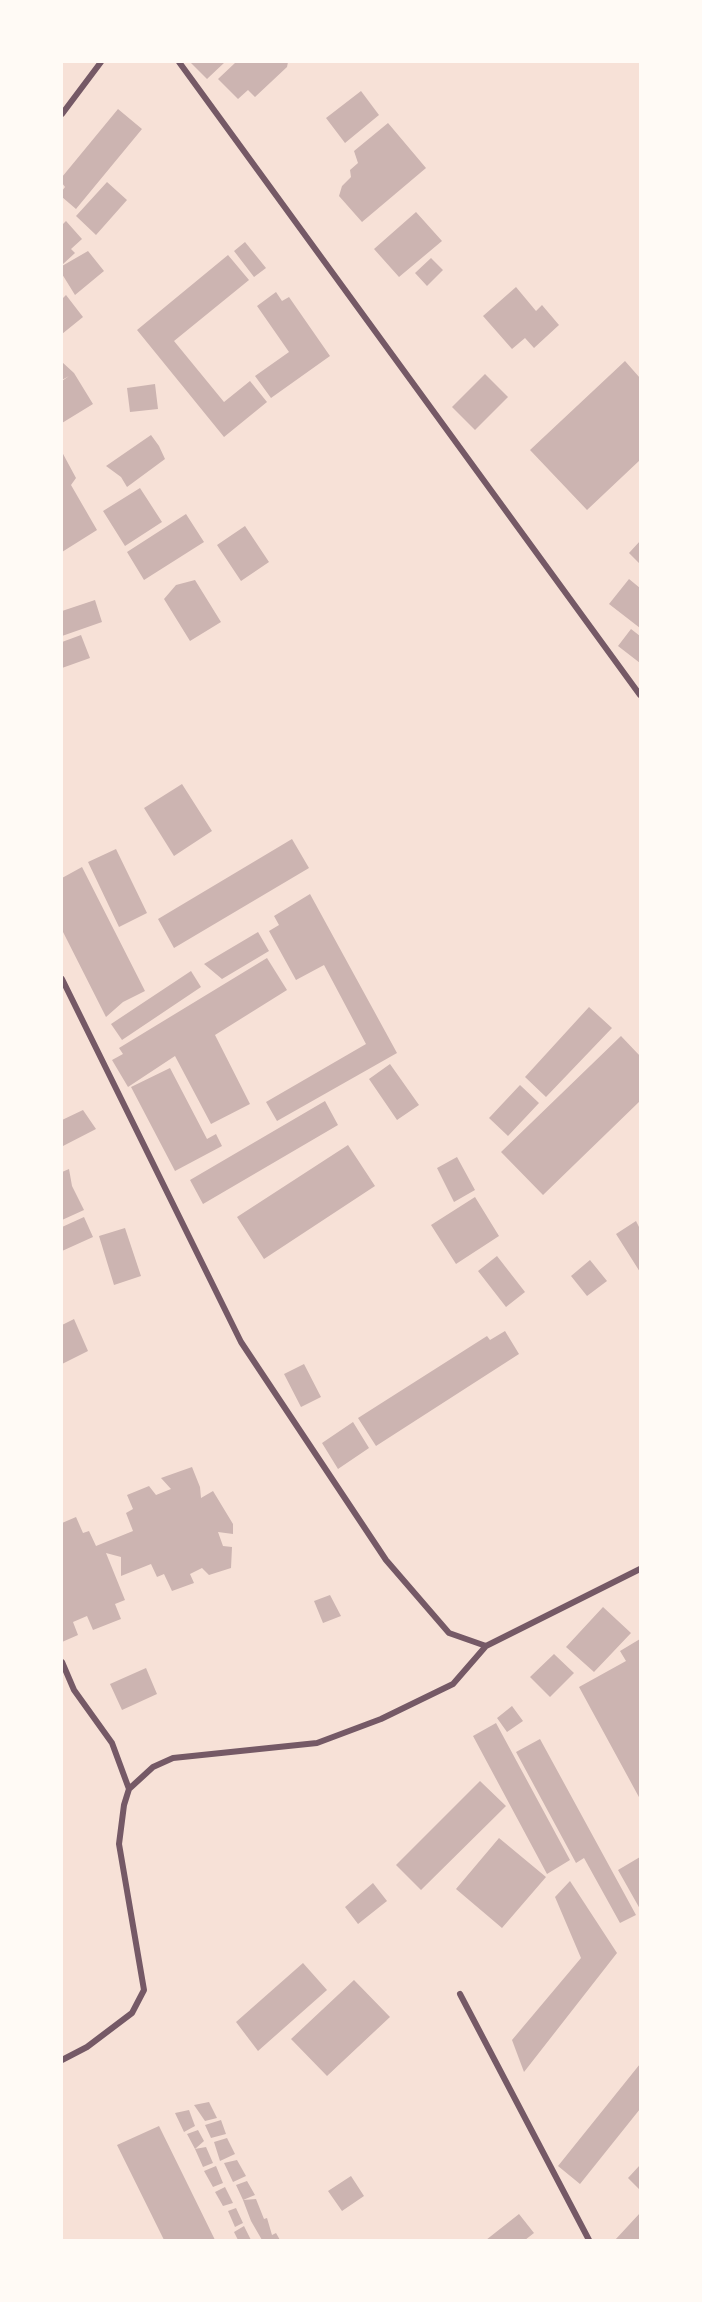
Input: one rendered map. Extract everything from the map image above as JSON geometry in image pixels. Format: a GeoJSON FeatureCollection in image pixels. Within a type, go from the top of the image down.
{"type":"FeatureCollection","features":[{"type":"Feature","properties":{"kind":"street"},"geometry":{"type":"LineString","coordinates":[[62,114],[101,62]]}},
{"type":"Feature","properties":{"kind":"street"},"geometry":{"type":"LineString","coordinates":[[179,62],[640,695]]}},
{"type":"Feature","properties":{"kind":"street"},"geometry":{"type":"LineString","coordinates":[[62,979],[241,1342],[386,1560],[449,1633],[486,1646]]}},
{"type":"Feature","properties":{"kind":"street"},"geometry":{"type":"LineString","coordinates":[[62,2060],[87,2047],[132,2013],[144,1990],[119,1844],[124,1805],[129,1789],[153,1767],[173,1758],[317,1743],[381,1719],[453,1683],[486,1646],[640,1569]]}},
{"type":"Feature","properties":{"kind":"street"},"geometry":{"type":"LineString","coordinates":[[62,1662],[74,1690],[112,1743],[129,1789]]}},
{"type":"Feature","properties":{"kind":"street"},"geometry":{"type":"LineString","coordinates":[[460,1994],[589,2241]]}},
{"type":"Feature","properties":{"kind":"building"},"geometry":{"type":"Polygon","coordinates":[[[190,62],[225,62],[207,79],[190,62]]]}},
{"type":"Feature","properties":{"kind":"building"},"geometry":{"type":"Polygon","coordinates":[[[236,62],[288,62],[287,67],[255,97],[248,90],[238,99],[218,79],[236,62]]]}},
{"type":"Feature","properties":{"kind":"building"},"geometry":{"type":"Polygon","coordinates":[[[361,91],[379,115],[345,143],[326,118],[361,91]]]}},
{"type":"Feature","properties":{"kind":"building"},"geometry":{"type":"Polygon","coordinates":[[[118,109],[142,129],[76,209],[62,197],[65,187],[62,177],[118,109]]]}},
{"type":"Feature","properties":{"kind":"building"},"geometry":{"type":"Polygon","coordinates":[[[388,123],[426,168],[362,222],[339,196],[342,186],[351,177],[350,170],[358,163],[354,151],[388,123]]]}},
{"type":"Feature","properties":{"kind":"building"},"geometry":{"type":"Polygon","coordinates":[[[107,182],[127,200],[96,235],[76,216],[107,182]]]}},
{"type":"Feature","properties":{"kind":"building"},"geometry":{"type":"Polygon","coordinates":[[[416,212],[442,241],[399,277],[374,249],[416,212]]]}},
{"type":"Feature","properties":{"kind":"building"},"geometry":{"type":"Polygon","coordinates":[[[66,221],[82,239],[71,249],[75,253],[62,265],[62,225],[66,221]]]}},
{"type":"Feature","properties":{"kind":"building"},"geometry":{"type":"Polygon","coordinates":[[[245,242],[266,268],[254,277],[234,251],[245,242]]]}},
{"type":"Feature","properties":{"kind":"building"},"geometry":{"type":"Polygon","coordinates":[[[88,251],[104,271],[75,295],[62,274],[62,266],[88,251]]]}},
{"type":"Feature","properties":{"kind":"building"},"geometry":{"type":"Polygon","coordinates":[[[228,255],[249,280],[174,341],[224,402],[250,381],[267,402],[224,437],[137,330],[228,255]]]}},
{"type":"Feature","properties":{"kind":"building"},"geometry":{"type":"Polygon","coordinates":[[[431,258],[443,270],[427,286],[415,273],[431,258]]]}},
{"type":"Feature","properties":{"kind":"building"},"geometry":{"type":"Polygon","coordinates":[[[516,287],[536,311],[542,305],[559,325],[534,348],[525,338],[512,349],[483,316],[516,287]]]}},
{"type":"Feature","properties":{"kind":"building"},"geometry":{"type":"Polygon","coordinates":[[[276,292],[282,301],[289,297],[330,356],[271,398],[255,376],[289,352],[257,306],[276,292]]]}},
{"type":"Feature","properties":{"kind":"building"},"geometry":{"type":"Polygon","coordinates":[[[66,295],[83,317],[62,334],[62,299],[66,295]]]}},
{"type":"Feature","properties":{"kind":"building"},"geometry":{"type":"Polygon","coordinates":[[[625,361],[640,378],[640,460],[587,510],[530,450],[625,361]]]}},
{"type":"Feature","properties":{"kind":"building"},"geometry":{"type":"Polygon","coordinates":[[[62,362],[74,373],[93,404],[62,423],[62,381],[69,376],[62,380],[62,362]]]}},
{"type":"Feature","properties":{"kind":"building"},"geometry":{"type":"Polygon","coordinates":[[[485,374],[508,397],[475,430],[452,407],[485,374]]]}},
{"type":"Feature","properties":{"kind":"building"},"geometry":{"type":"Polygon","coordinates":[[[155,384],[158,409],[130,412],[127,388],[155,384]]]}},
{"type":"Feature","properties":{"kind":"building"},"geometry":{"type":"Polygon","coordinates":[[[151,435],[165,459],[127,487],[121,477],[106,466],[151,435]]]}},
{"type":"Feature","properties":{"kind":"building"},"geometry":{"type":"Polygon","coordinates":[[[62,452],[76,478],[71,485],[97,530],[62,552],[62,452]]]}},
{"type":"Feature","properties":{"kind":"building"},"geometry":{"type":"Polygon","coordinates":[[[140,488],[162,522],[125,546],[103,511],[140,488]]]}},
{"type":"Feature","properties":{"kind":"building"},"geometry":{"type":"Polygon","coordinates":[[[186,514],[204,542],[144,580],[127,552],[186,514]]]}},
{"type":"Feature","properties":{"kind":"building"},"geometry":{"type":"Polygon","coordinates":[[[245,526],[269,562],[241,581],[217,545],[245,526]]]}},
{"type":"Feature","properties":{"kind":"building"},"geometry":{"type":"Polygon","coordinates":[[[640,541],[640,564],[629,553],[640,541]]]}},
{"type":"Feature","properties":{"kind":"building"},"geometry":{"type":"Polygon","coordinates":[[[629,579],[640,588],[640,628],[609,604],[629,579]]]}},
{"type":"Feature","properties":{"kind":"building"},"geometry":{"type":"Polygon","coordinates":[[[195,580],[221,622],[190,641],[164,599],[176,585],[195,580]]]}},
{"type":"Feature","properties":{"kind":"building"},"geometry":{"type":"Polygon","coordinates":[[[95,600],[102,622],[62,636],[62,611],[95,600]]]}},
{"type":"Feature","properties":{"kind":"building"},"geometry":{"type":"Polygon","coordinates":[[[631,629],[640,636],[640,663],[618,646],[631,629]]]}},
{"type":"Feature","properties":{"kind":"building"},"geometry":{"type":"Polygon","coordinates":[[[81,635],[90,658],[62,668],[62,642],[81,635]]]}},
{"type":"Feature","properties":{"kind":"building"},"geometry":{"type":"Polygon","coordinates":[[[182,784],[212,831],[174,856],[144,808],[182,784]]]}},
{"type":"Feature","properties":{"kind":"building"},"geometry":{"type":"Polygon","coordinates":[[[292,839],[309,868],[174,948],[158,919],[292,839]]]}},
{"type":"Feature","properties":{"kind":"building"},"geometry":{"type":"Polygon","coordinates":[[[116,849],[147,913],[119,927],[88,862],[116,849]]]}},
{"type":"Feature","properties":{"kind":"building"},"geometry":{"type":"Polygon","coordinates":[[[82,867],[145,991],[123,1002],[106,1017],[62,930],[62,878],[82,867]]]}},
{"type":"Feature","properties":{"kind":"building"},"geometry":{"type":"Polygon","coordinates":[[[310,894],[397,1053],[277,1121],[266,1102],[366,1044],[324,965],[296,980],[269,931],[279,925],[274,916],[310,894]]]}},
{"type":"Feature","properties":{"kind":"building"},"geometry":{"type":"Polygon","coordinates":[[[258,932],[269,951],[222,979],[204,964],[258,932]]]}},
{"type":"Feature","properties":{"kind":"building"},"geometry":{"type":"Polygon","coordinates":[[[267,958],[287,990],[215,1035],[250,1104],[211,1124],[175,1056],[128,1087],[112,1060],[123,1054],[119,1048],[267,958]]]}},
{"type":"Feature","properties":{"kind":"building"},"geometry":{"type":"Polygon","coordinates":[[[191,971],[201,987],[122,1040],[111,1024],[191,971]]]}},
{"type":"Feature","properties":{"kind":"building"},"geometry":{"type":"Polygon","coordinates":[[[589,1007],[612,1028],[546,1097],[525,1077],[589,1007]]]}},
{"type":"Feature","properties":{"kind":"building"},"geometry":{"type":"Polygon","coordinates":[[[621,1036],[640,1056],[640,1101],[543,1195],[501,1152],[621,1036]]]}},
{"type":"Feature","properties":{"kind":"building"},"geometry":{"type":"Polygon","coordinates":[[[390,1064],[419,1105],[397,1120],[369,1079],[390,1064]]]}},
{"type":"Feature","properties":{"kind":"building"},"geometry":{"type":"Polygon","coordinates":[[[170,1068],[207,1139],[216,1134],[222,1146],[175,1171],[131,1087],[170,1068]]]}},
{"type":"Feature","properties":{"kind":"building"},"geometry":{"type":"Polygon","coordinates":[[[520,1085],[539,1103],[508,1136],[489,1118],[520,1085]]]}},
{"type":"Feature","properties":{"kind":"building"},"geometry":{"type":"Polygon","coordinates":[[[325,1101],[338,1125],[203,1204],[190,1180],[325,1101]]]}},
{"type":"Feature","properties":{"kind":"building"},"geometry":{"type":"Polygon","coordinates":[[[83,1110],[96,1129],[63,1146],[62,1120],[83,1110]]]}},
{"type":"Feature","properties":{"kind":"building"},"geometry":{"type":"Polygon","coordinates":[[[348,1145],[375,1186],[264,1259],[237,1217],[348,1145]]]}},
{"type":"Feature","properties":{"kind":"building"},"geometry":{"type":"Polygon","coordinates":[[[457,1157],[475,1190],[454,1202],[437,1168],[457,1157]]]}},
{"type":"Feature","properties":{"kind":"building"},"geometry":{"type":"Polygon","coordinates":[[[69,1169],[72,1186],[84,1210],[62,1220],[62,1172],[69,1169]]]}},
{"type":"Feature","properties":{"kind":"building"},"geometry":{"type":"Polygon","coordinates":[[[475,1197],[499,1236],[456,1264],[431,1225],[475,1197]]]}},
{"type":"Feature","properties":{"kind":"building"},"geometry":{"type":"Polygon","coordinates":[[[84,1217],[93,1237],[62,1251],[62,1227],[84,1217]]]}},
{"type":"Feature","properties":{"kind":"building"},"geometry":{"type":"Polygon","coordinates":[[[636,1221],[640,1229],[640,1272],[616,1234],[636,1221]]]}},
{"type":"Feature","properties":{"kind":"building"},"geometry":{"type":"Polygon","coordinates":[[[125,1228],[141,1276],[114,1285],[99,1236],[125,1228]]]}},
{"type":"Feature","properties":{"kind":"building"},"geometry":{"type":"Polygon","coordinates":[[[497,1256],[525,1292],[506,1307],[478,1271],[497,1256]]]}},
{"type":"Feature","properties":{"kind":"building"},"geometry":{"type":"Polygon","coordinates":[[[590,1260],[607,1281],[587,1296],[571,1276],[590,1260]]]}},
{"type":"Feature","properties":{"kind":"building"},"geometry":{"type":"Polygon","coordinates":[[[74,1319],[88,1351],[62,1364],[62,1325],[74,1319]]]}},
{"type":"Feature","properties":{"kind":"building"},"geometry":{"type":"Polygon","coordinates":[[[505,1331],[519,1354],[376,1446],[358,1418],[487,1336],[490,1340],[505,1331]]]}},
{"type":"Feature","properties":{"kind":"building"},"geometry":{"type":"Polygon","coordinates":[[[304,1364],[321,1397],[301,1407],[284,1374],[304,1364]]]}},
{"type":"Feature","properties":{"kind":"building"},"geometry":{"type":"Polygon","coordinates":[[[353,1422],[369,1448],[338,1469],[322,1443],[353,1422]]]}},
{"type":"Feature","properties":{"kind":"building"},"geometry":{"type":"Polygon","coordinates":[[[192,1467],[200,1487],[201,1498],[213,1491],[233,1524],[233,1534],[218,1532],[223,1546],[232,1547],[231,1568],[209,1575],[202,1568],[190,1574],[194,1583],[172,1591],[164,1574],[157,1577],[151,1564],[121,1576],[121,1557],[106,1553],[125,1600],[115,1604],[121,1619],[93,1630],[87,1616],[73,1622],[78,1635],[62,1642],[62,1523],[76,1517],[83,1533],[89,1531],[96,1546],[133,1531],[126,1513],[133,1509],[127,1495],[149,1486],[156,1495],[171,1489],[161,1478],[192,1467]]]}},
{"type":"Feature","properties":{"kind":"building"},"geometry":{"type":"Polygon","coordinates":[[[330,1595],[341,1616],[323,1623],[314,1601],[330,1595]]]}},
{"type":"Feature","properties":{"kind":"building"},"geometry":{"type":"Polygon","coordinates":[[[603,1607],[631,1633],[594,1672],[566,1647],[603,1607]]]}},
{"type":"Feature","properties":{"kind":"building"},"geometry":{"type":"Polygon","coordinates":[[[640,1639],[640,1799],[579,1687],[626,1661],[620,1651],[640,1639]]]}},
{"type":"Feature","properties":{"kind":"building"},"geometry":{"type":"Polygon","coordinates":[[[554,1654],[574,1673],[550,1697],[530,1677],[554,1654]]]}},
{"type":"Feature","properties":{"kind":"building"},"geometry":{"type":"Polygon","coordinates":[[[146,1668],[157,1694],[122,1710],[110,1684],[146,1668]]]}},
{"type":"Feature","properties":{"kind":"building"},"geometry":{"type":"Polygon","coordinates":[[[512,1706],[523,1721],[507,1732],[497,1718],[512,1706]]]}},
{"type":"Feature","properties":{"kind":"building"},"geometry":{"type":"Polygon","coordinates":[[[496,1723],[570,1860],[547,1874],[473,1736],[496,1723]]]}},
{"type":"Feature","properties":{"kind":"building"},"geometry":{"type":"Polygon","coordinates":[[[540,1739],[636,1915],[620,1923],[584,1858],[576,1863],[516,1752],[540,1739]]]}},
{"type":"Feature","properties":{"kind":"building"},"geometry":{"type":"Polygon","coordinates":[[[480,1781],[506,1806],[421,1890],[396,1865],[480,1781]]]}},
{"type":"Feature","properties":{"kind":"building"},"geometry":{"type":"Polygon","coordinates":[[[499,1838],[546,1877],[502,1928],[456,1889],[499,1838]]]}},
{"type":"Feature","properties":{"kind":"building"},"geometry":{"type":"Polygon","coordinates":[[[640,1857],[640,1909],[618,1870],[640,1857]]]}},
{"type":"Feature","properties":{"kind":"building"},"geometry":{"type":"Polygon","coordinates":[[[570,1881],[617,1953],[524,2072],[512,2040],[581,1958],[555,1897],[570,1881]]]}},
{"type":"Feature","properties":{"kind":"building"},"geometry":{"type":"Polygon","coordinates":[[[373,1883],[387,1901],[358,1924],[345,1907],[373,1883]]]}},
{"type":"Feature","properties":{"kind":"building"},"geometry":{"type":"Polygon","coordinates":[[[303,1963],[327,1990],[258,2051],[236,2022],[303,1963]]]}},
{"type":"Feature","properties":{"kind":"building"},"geometry":{"type":"Polygon","coordinates":[[[354,1980],[390,2017],[327,2076],[291,2039],[354,1980]]]}},
{"type":"Feature","properties":{"kind":"building"},"geometry":{"type":"Polygon","coordinates":[[[640,2064],[640,2109],[580,2184],[558,2166],[640,2064]]]}},
{"type":"Feature","properties":{"kind":"building"},"geometry":{"type":"Polygon","coordinates":[[[209,2102],[217,2118],[205,2121],[194,2105],[209,2102]]]}},
{"type":"Feature","properties":{"kind":"building"},"geometry":{"type":"Polygon","coordinates":[[[189,2110],[195,2126],[184,2132],[175,2113],[189,2110]]]}},
{"type":"Feature","properties":{"kind":"building"},"geometry":{"type":"Polygon","coordinates":[[[221,2120],[226,2134],[211,2138],[205,2125],[221,2120]]]}},
{"type":"Feature","properties":{"kind":"building"},"geometry":{"type":"Polygon","coordinates":[[[159,2126],[215,2240],[164,2240],[117,2145],[159,2126]]]}},
{"type":"Feature","properties":{"kind":"building"},"geometry":{"type":"Polygon","coordinates":[[[198,2130],[204,2141],[195,2149],[187,2134],[198,2130]]]}},
{"type":"Feature","properties":{"kind":"building"},"geometry":{"type":"Polygon","coordinates":[[[227,2138],[235,2154],[220,2161],[214,2142],[227,2138]]]}},
{"type":"Feature","properties":{"kind":"building"},"geometry":{"type":"Polygon","coordinates":[[[206,2147],[213,2163],[203,2167],[195,2149],[206,2147]]]}},
{"type":"Feature","properties":{"kind":"building"},"geometry":{"type":"Polygon","coordinates":[[[237,2160],[246,2176],[233,2182],[224,2163],[237,2160]]]}},
{"type":"Feature","properties":{"kind":"building"},"geometry":{"type":"Polygon","coordinates":[[[640,2165],[640,2190],[628,2178],[640,2165]]]}},
{"type":"Feature","properties":{"kind":"building"},"geometry":{"type":"Polygon","coordinates":[[[216,2166],[223,2183],[213,2187],[204,2171],[216,2166]]]}},
{"type":"Feature","properties":{"kind":"building"},"geometry":{"type":"Polygon","coordinates":[[[351,2176],[364,2196],[342,2211],[328,2191],[351,2176]]]}},
{"type":"Feature","properties":{"kind":"building"},"geometry":{"type":"Polygon","coordinates":[[[247,2181],[255,2195],[243,2200],[236,2185],[247,2181]]]}},
{"type":"Feature","properties":{"kind":"building"},"geometry":{"type":"Polygon","coordinates":[[[225,2187],[233,2203],[223,2206],[215,2192],[225,2187]]]}},
{"type":"Feature","properties":{"kind":"building"},"geometry":{"type":"Polygon","coordinates":[[[256,2199],[264,2219],[267,2218],[272,2235],[276,2233],[280,2240],[262,2240],[243,2200],[256,2199]]]}},
{"type":"Feature","properties":{"kind":"building"},"geometry":{"type":"Polygon","coordinates":[[[236,2208],[243,2223],[235,2227],[228,2211],[236,2208]]]}},
{"type":"Feature","properties":{"kind":"building"},"geometry":{"type":"Polygon","coordinates":[[[640,2213],[640,2240],[615,2240],[640,2213]]]}},
{"type":"Feature","properties":{"kind":"building"},"geometry":{"type":"Polygon","coordinates":[[[519,2214],[534,2233],[525,2240],[486,2240],[519,2214]]]}},
{"type":"Feature","properties":{"kind":"building"},"geometry":{"type":"Polygon","coordinates":[[[244,2226],[251,2240],[238,2240],[234,2232],[244,2226]]]}}]}
